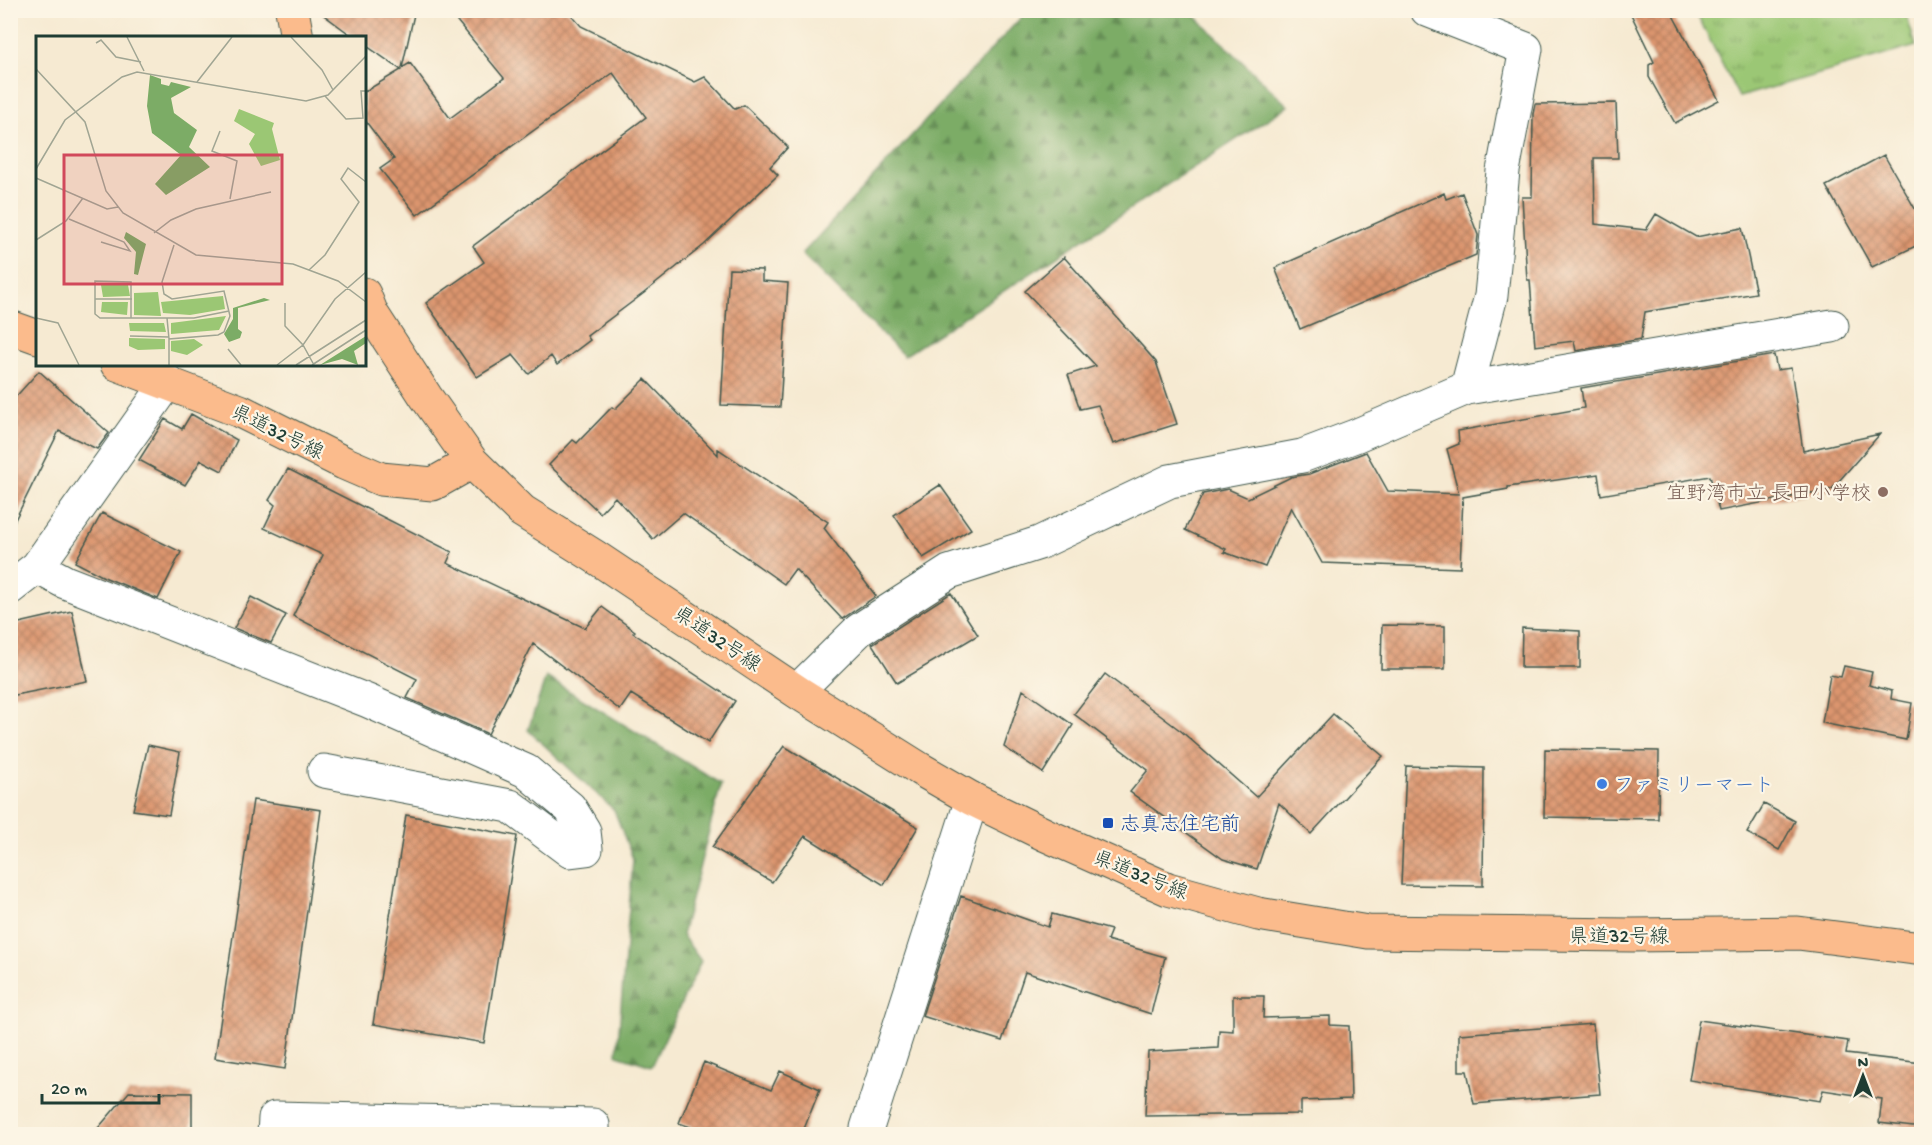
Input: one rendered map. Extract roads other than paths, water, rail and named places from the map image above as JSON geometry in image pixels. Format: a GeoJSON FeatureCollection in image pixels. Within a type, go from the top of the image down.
{"type":"FeatureCollection","features":[{"type":"Feature","properties":{"kind":"main road"},"geometry":{"type":"LineString","coordinates":[[292,10],[297,36]]}},
{"type":"Feature","properties":{"kind":"main road","name":"県道32号線"},"geometry":{"type":"LineString","coordinates":[[366,299],[372,314],[396,351],[472,462],[522,512],[594,556],[797,691],[920,769],[972,799],[1046,835],[1168,889],[1258,914],[1368,932],[1632,935],[1798,933],[1922,949]]}},
{"type":"Feature","properties":{"kind":"main road"},"geometry":{"type":"LineString","coordinates":[[10,327],[36,336]]}},
{"type":"Feature","properties":{"kind":"main road","name":"県道32号線"},"geometry":{"type":"LineString","coordinates":[[123,366],[240,411],[381,479],[432,484],[472,462]]}},
{"type":"Feature","properties":{"kind":"street"},"geometry":{"type":"LineString","coordinates":[[1427,10],[1526,49],[1503,171],[1491,296],[1467,388]]}},
{"type":"Feature","properties":{"kind":"street"},"geometry":{"type":"LineString","coordinates":[[797,691],[859,630],[949,572],[1039,543],[1170,481],[1302,456],[1467,388],[1832,326]]}},
{"type":"Feature","properties":{"kind":"street"},"geometry":{"type":"LineString","coordinates":[[10,588],[37,567],[168,382]]}},
{"type":"Feature","properties":{"kind":"street"},"geometry":{"type":"LineString","coordinates":[[37,567],[65,582],[368,701],[526,771],[570,808],[584,831],[586,849],[570,851],[510,806],[324,771]]}},
{"type":"Feature","properties":{"kind":"street"},"geometry":{"type":"LineString","coordinates":[[867,1134],[972,799]]}},
{"type":"Feature","properties":{"kind":"street"},"geometry":{"type":"LineString","coordinates":[[274,1134],[275,1118],[593,1125],[593,1134]]}},
{"type":"Feature","properties":{"kind":"place","name":"宜野湾市立 長田小学校"},"geometry":{"type":"Point","coordinates":[1883,492]}},
{"type":"Feature","properties":{"kind":"place","name":"ファミリーマート"},"geometry":{"type":"Point","coordinates":[1602,784]}},
{"type":"Feature","properties":{"kind":"place","name":"志真志住宅前"},"geometry":{"type":"Point","coordinates":[1108,823]}}]}
